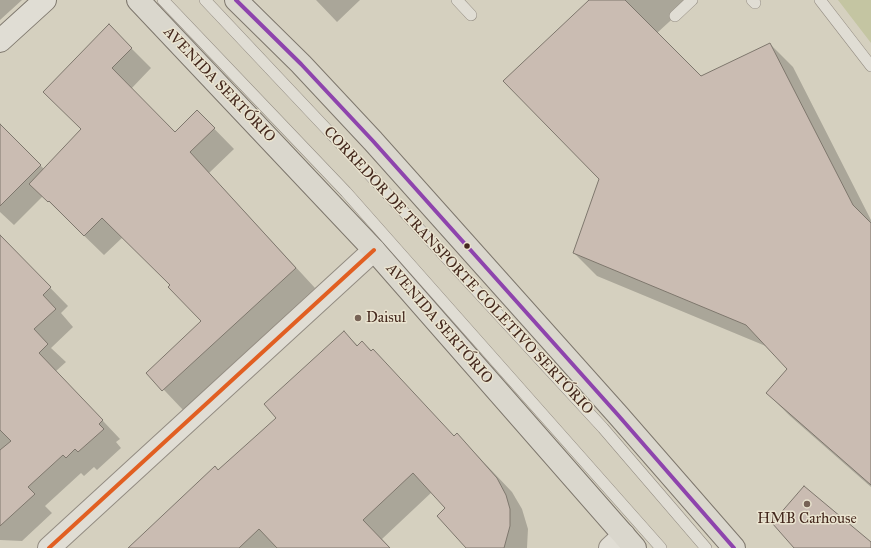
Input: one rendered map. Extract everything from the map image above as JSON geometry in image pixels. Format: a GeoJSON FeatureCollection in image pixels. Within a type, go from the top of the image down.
{"type":"FeatureCollection","features":[{"type":"Feature","properties":{"kind":"main road","name":"AVENIDA SERTÓRIO"},"geometry":{"type":"LineString","coordinates":[[138,0],[374,250],[623,544]]}},
{"type":"Feature","properties":{"kind":"main road"},"geometry":{"type":"LineString","coordinates":[[236,0],[301,64],[373,141],[618,415],[734,548]]}},
{"type":"Feature","properties":{"kind":"street"},"geometry":{"type":"LineString","coordinates":[[0,41],[45,0]]}},
{"type":"Feature","properties":{"kind":"street"},"geometry":{"type":"LineString","coordinates":[[49,548],[374,250]]}},
{"type":"Feature","properties":{"kind":"lane","name":"CORREDOR DE TRANSPORTE COLETIVO SERTÓRIO"},"geometry":{"type":"LineString","coordinates":[[163,0],[346,192],[661,548]]}},
{"type":"Feature","properties":{"kind":"lane","name":"CORREDOR DE TRANSPORTE COLETIVO SERTÓRIO"},"geometry":{"type":"LineString","coordinates":[[204,0],[367,172],[603,428],[706,548]]}},
{"type":"Feature","properties":{"kind":"lane"},"geometry":{"type":"LineString","coordinates":[[457,0],[471,15]]}},
{"type":"Feature","properties":{"kind":"lane"},"geometry":{"type":"LineString","coordinates":[[675,16],[692,0]]}},
{"type":"Feature","properties":{"kind":"lane"},"geometry":{"type":"LineString","coordinates":[[820,0],[871,66]]}},
{"type":"Feature","properties":{"kind":"green space"},"geometry":{"type":"Polygon","coordinates":[[[838,0],[871,0],[871,43],[838,0]]]}},
{"type":"Feature","properties":{"kind":"building"},"geometry":{"type":"Polygon","coordinates":[[[589,0],[625,0],[701,76],[770,43],[853,205],[871,223],[871,485],[766,393],[787,369],[746,325],[573,253],[599,179],[503,81],[589,0]]]}},
{"type":"Feature","properties":{"kind":"building"},"geometry":{"type":"Polygon","coordinates":[[[109,24],[132,48],[112,68],[175,132],[197,110],[215,128],[190,152],[296,268],[162,391],[146,373],[201,321],[168,287],[170,285],[102,218],[84,236],[49,201],[48,202],[29,184],[81,129],[43,92],[109,24]]]}},
{"type":"Feature","properties":{"kind":"building"},"geometry":{"type":"Polygon","coordinates":[[[0,124],[41,165],[0,206],[0,124]]]}},
{"type":"Feature","properties":{"kind":"building"},"geometry":{"type":"Polygon","coordinates":[[[0,235],[51,287],[43,295],[56,309],[34,329],[48,344],[39,353],[103,420],[99,424],[104,429],[78,452],[75,449],[66,458],[63,455],[28,487],[35,494],[0,526],[0,450],[11,441],[0,430],[0,235]]]}},
{"type":"Feature","properties":{"kind":"building"},"geometry":{"type":"Polygon","coordinates":[[[344,331],[357,346],[362,341],[371,351],[373,349],[454,436],[457,433],[497,478],[506,495],[510,509],[510,526],[504,548],[466,548],[437,516],[445,508],[413,473],[363,520],[390,548],[277,548],[259,529],[239,548],[128,548],[215,466],[218,470],[276,418],[264,404],[344,331]]]}},
{"type":"Feature","properties":{"kind":"building","name":"HMB Carhouse"},"geometry":{"type":"Polygon","coordinates":[[[804,486],[871,542],[871,548],[794,548],[772,523],[804,486]]]}},
{"type":"Feature","properties":{"kind":"transit line"},"geometry":{"type":"LineString","coordinates":[[236,0],[301,64],[373,141],[618,415],[734,548]]}},
{"type":"Feature","properties":{"kind":"transit line"},"geometry":{"type":"LineString","coordinates":[[49,548],[374,250]]}},
{"type":"Feature","properties":{"kind":"place","name":"Daisul"},"geometry":{"type":"Point","coordinates":[358,318]}},
{"type":"Feature","properties":{"kind":"place","name":"HMB Carhouse"},"geometry":{"type":"Point","coordinates":[807,504]}}]}
